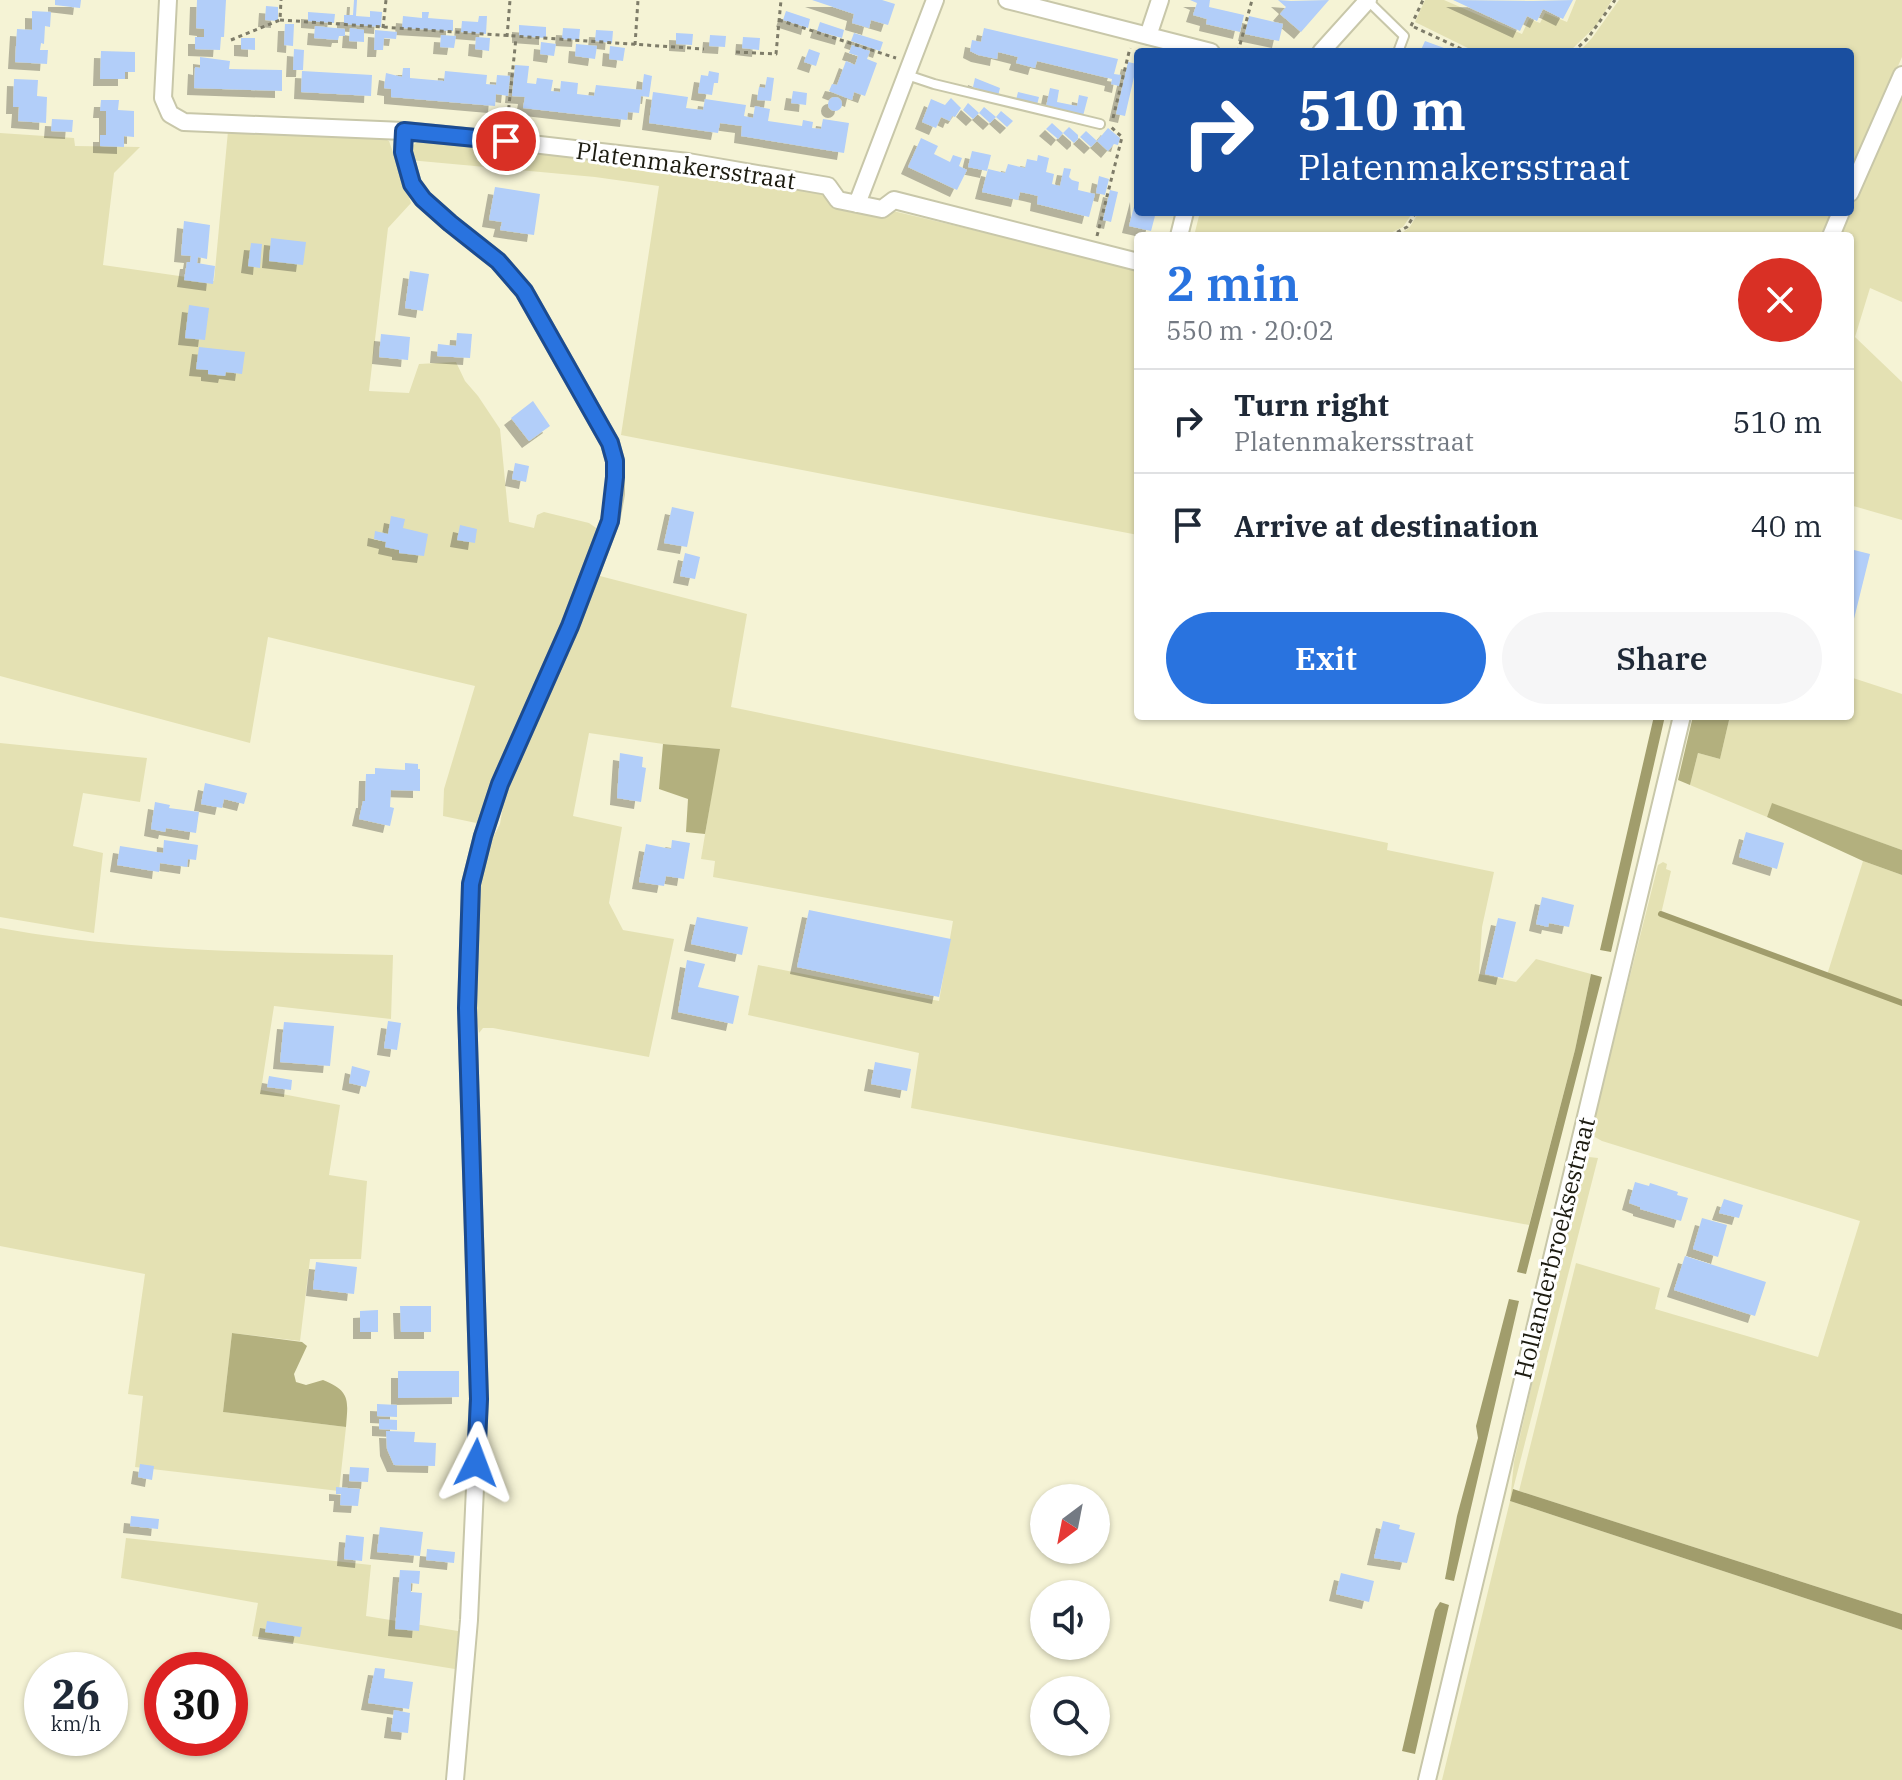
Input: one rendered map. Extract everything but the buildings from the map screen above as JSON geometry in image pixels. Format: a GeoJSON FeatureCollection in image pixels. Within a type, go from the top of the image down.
{"type":"FeatureCollection","features":[{"type":"Feature","properties":{"kind":"street","name":"Platenmakersstraat"},"geometry":{"type":"LineString","coordinates":[[168,0],[163,98],[170,114],[184,122],[404,131],[688,162],[828,186],[838,200],[857,204]]}},
{"type":"Feature","properties":{"kind":"street"},"geometry":{"type":"LineString","coordinates":[[935,0],[857,204],[882,209],[894,200],[1134,261]]}},
{"type":"Feature","properties":{"kind":"street"},"geometry":{"type":"LineString","coordinates":[[1007,0],[1195,48]]}},
{"type":"Feature","properties":{"kind":"street"},"geometry":{"type":"LineString","coordinates":[[1141,34],[1160,0]]}},
{"type":"Feature","properties":{"kind":"street"},"geometry":{"type":"LineString","coordinates":[[1325,48],[1368,0]]}},
{"type":"Feature","properties":{"kind":"street"},"geometry":{"type":"LineString","coordinates":[[1854,184],[1902,75]]}},
{"type":"Feature","properties":{"kind":"street"},"geometry":{"type":"LineString","coordinates":[[404,131],[403,152],[412,184],[423,199],[498,261],[524,291],[610,443],[615,461],[615,494],[610,521],[570,626],[500,784],[471,884],[467,1008],[479,1399],[469,1620],[455,1780]]}},
{"type":"Feature","properties":{"kind":"street","name":"Hollanderbroeksestraat"},"geometry":{"type":"LineString","coordinates":[[1427,1780],[1681,720]]}},
{"type":"Feature","properties":{"kind":"lane"},"geometry":{"type":"LineString","coordinates":[[1368,0],[1404,36],[1400,48]]}},
{"type":"Feature","properties":{"kind":"lane"},"geometry":{"type":"LineString","coordinates":[[909,69],[934,84],[1100,124]]}},
{"type":"Feature","properties":{"kind":"path"},"geometry":{"type":"LineString","coordinates":[[280,20],[281,0]]}},
{"type":"Feature","properties":{"kind":"path"},"geometry":{"type":"LineString","coordinates":[[383,28],[386,0]]}},
{"type":"Feature","properties":{"kind":"path"},"geometry":{"type":"LineString","coordinates":[[507,37],[510,0]]}},
{"type":"Feature","properties":{"kind":"path"},"geometry":{"type":"LineString","coordinates":[[635,45],[638,0]]}},
{"type":"Feature","properties":{"kind":"path"},"geometry":{"type":"LineString","coordinates":[[736,52],[776,54],[781,0]]}},
{"type":"Feature","properties":{"kind":"path"},"geometry":{"type":"LineString","coordinates":[[1239,48],[1252,0]]}},
{"type":"Feature","properties":{"kind":"path"},"geometry":{"type":"LineString","coordinates":[[1404,36],[1423,0]]}},
{"type":"Feature","properties":{"kind":"path"},"geometry":{"type":"LineString","coordinates":[[1577,48],[1615,0]]}},
{"type":"Feature","properties":{"kind":"path"},"geometry":{"type":"LineString","coordinates":[[231,40],[280,20],[704,49]]}},
{"type":"Feature","properties":{"kind":"path"},"geometry":{"type":"LineString","coordinates":[[779,20],[909,69]]}},
{"type":"Feature","properties":{"kind":"path"},"geometry":{"type":"LineString","coordinates":[[1411,26],[1459,48]]}},
{"type":"Feature","properties":{"kind":"path"},"geometry":{"type":"LineString","coordinates":[[1136,48],[1141,34]]}},
{"type":"Feature","properties":{"kind":"path"},"geometry":{"type":"LineString","coordinates":[[506,141],[516,38]]}},
{"type":"Feature","properties":{"kind":"path"},"geometry":{"type":"LineString","coordinates":[[1111,127],[1134,56]]}},
{"type":"Feature","properties":{"kind":"path"},"geometry":{"type":"LineString","coordinates":[[1093,251],[1122,137],[1111,127],[1100,124]]}},
{"type":"Feature","properties":{"kind":"path"},"geometry":{"type":"LineString","coordinates":[[1398,232],[1407,227],[1414,216]]}},
{"type":"Feature","properties":{"kind":"shaded area"},"geometry":{"type":"Polygon","coordinates":[[[1425,0],[1444,0],[1522,34],[1529,19],[1540,23],[1545,13],[1567,22],[1576,0],[1612,0],[1596,26],[1573,48],[1468,48],[1415,22],[1425,0]]]}},
{"type":"Feature","properties":{"kind":"shaded area"},"geometry":{"type":"Polygon","coordinates":[[[1619,0],[1902,0],[1902,57],[1854,165],[1854,48],[1583,48],[1619,0]]]}},
{"type":"Feature","properties":{"kind":"shaded area"},"geometry":{"type":"Polygon","coordinates":[[[1902,92],[1902,302],[1870,288],[1855,337],[1902,382],[1902,520],[1854,506],[1854,232],[1839,232],[1846,216],[1854,216],[1854,198],[1902,92]]]}},
{"type":"Feature","properties":{"kind":"shaded area"},"geometry":{"type":"Polygon","coordinates":[[[228,131],[383,138],[389,141],[411,203],[388,228],[369,391],[409,393],[419,364],[456,362],[465,381],[500,429],[509,522],[534,528],[537,515],[544,512],[589,523],[599,530],[577,596],[481,824],[443,816],[444,789],[475,686],[268,637],[250,743],[0,676],[0,133],[74,138],[75,146],[140,147],[114,173],[103,265],[214,281],[228,131]]]}},
{"type":"Feature","properties":{"kind":"shaded area"},"geometry":{"type":"Polygon","coordinates":[[[417,142],[525,151],[725,177],[825,195],[833,207],[882,218],[893,211],[1134,268],[1134,534],[621,435],[659,186],[409,160],[409,149],[417,142]]]}},
{"type":"Feature","properties":{"kind":"shaded area"},"geometry":{"type":"Polygon","coordinates":[[[1199,216],[1410,216],[1403,227],[1392,232],[1195,232],[1199,216]]]}},
{"type":"Feature","properties":{"kind":"shaded area"},"geometry":{"type":"Polygon","coordinates":[[[1416,216],[1831,216],[1824,232],[1403,232],[1416,216]]]}},
{"type":"Feature","properties":{"kind":"shaded area"},"geometry":{"type":"Polygon","coordinates":[[[596,575],[747,614],[731,707],[1388,843],[1387,850],[1494,872],[1482,927],[1479,974],[1516,982],[1536,959],[1591,974],[1575,1050],[1529,1225],[911,1108],[919,1053],[748,1015],[758,965],[939,1001],[953,921],[713,877],[715,861],[701,859],[719,749],[589,733],[573,816],[622,827],[609,903],[623,930],[674,939],[649,1057],[493,1028],[483,1028],[479,1033],[474,1000],[477,894],[487,849],[500,824],[507,782],[596,575]]]}},
{"type":"Feature","properties":{"kind":"shaded area"},"geometry":{"type":"Polygon","coordinates":[[[1854,678],[1902,694],[1902,850],[1772,804],[1767,817],[1690,785],[1698,753],[1720,759],[1729,720],[1854,720],[1854,678]]]}},
{"type":"Feature","properties":{"kind":"shaded area"},"geometry":{"type":"Polygon","coordinates":[[[1653,720],[1664,720],[1611,952],[1600,950],[1653,720]]]}},
{"type":"Feature","properties":{"kind":"shaded area"},"geometry":{"type":"Polygon","coordinates":[[[1692,720],[1729,720],[1720,759],[1698,753],[1690,785],[1678,780],[1692,720]]]}},
{"type":"Feature","properties":{"kind":"shaded area"},"geometry":{"type":"Polygon","coordinates":[[[0,743],[147,758],[140,802],[83,793],[73,846],[103,853],[94,933],[0,917],[0,743]]]}},
{"type":"Feature","properties":{"kind":"shaded area"},"geometry":{"type":"Polygon","coordinates":[[[663,744],[720,749],[705,834],[686,832],[688,799],[659,789],[663,744]]]}},
{"type":"Feature","properties":{"kind":"shaded area"},"geometry":{"type":"Polygon","coordinates":[[[1772,803],[1902,850],[1902,875],[1863,861],[1767,817],[1772,803]]]}},
{"type":"Feature","properties":{"kind":"shaded area"},"geometry":{"type":"Polygon","coordinates":[[[1863,861],[1902,875],[1902,1614],[1519,1491],[1576,1263],[1660,1288],[1655,1309],[1818,1357],[1860,1221],[1602,1141],[1591,1131],[1658,865],[1663,862],[1667,864],[1666,869],[1671,871],[1661,914],[1827,975],[1863,861]]]}},
{"type":"Feature","properties":{"kind":"shaded area"},"geometry":{"type":"Polygon","coordinates":[[[0,928],[147,946],[393,955],[391,1019],[274,1006],[261,1090],[340,1105],[329,1175],[367,1181],[361,1259],[310,1259],[300,1341],[232,1333],[223,1412],[346,1427],[339,1491],[135,1467],[143,1396],[128,1394],[145,1274],[0,1246],[0,928]]]}},
{"type":"Feature","properties":{"kind":"shaded area"},"geometry":{"type":"Polygon","coordinates":[[[1591,974],[1602,977],[1526,1274],[1517,1272],[1575,1050],[1591,974]]]}},
{"type":"Feature","properties":{"kind":"shaded area"},"geometry":{"type":"Polygon","coordinates":[[[1598,1158],[1510,1501],[1514,1462],[1584,1160],[1598,1158]]]}},
{"type":"Feature","properties":{"kind":"shaded area"},"geometry":{"type":"Polygon","coordinates":[[[1509,1299],[1519,1301],[1454,1581],[1445,1579],[1457,1516],[1478,1438],[1476,1426],[1509,1299]]]}},
{"type":"Feature","properties":{"kind":"shaded area"},"geometry":{"type":"Polygon","coordinates":[[[232,1333],[302,1342],[307,1346],[294,1374],[296,1382],[306,1385],[323,1380],[339,1388],[346,1398],[346,1427],[223,1412],[232,1333]]]}},
{"type":"Feature","properties":{"kind":"shaded area"},"geometry":{"type":"Polygon","coordinates":[[[1513,1489],[1902,1614],[1902,1630],[1510,1501],[1513,1489]]]}},
{"type":"Feature","properties":{"kind":"shaded area"},"geometry":{"type":"Polygon","coordinates":[[[1510,1501],[1902,1630],[1902,1780],[1442,1780],[1510,1501]]]}},
{"type":"Feature","properties":{"kind":"shaded area"},"geometry":{"type":"Polygon","coordinates":[[[126,1538],[371,1565],[366,1616],[464,1632],[461,1670],[252,1636],[258,1603],[121,1578],[126,1538]]]}},
{"type":"Feature","properties":{"kind":"shaded area"},"geometry":{"type":"Polygon","coordinates":[[[1440,1602],[1449,1605],[1415,1754],[1402,1751],[1435,1610],[1440,1602]]]}},
{"type":"Feature","properties":{"kind":"waterway"},"geometry":{"type":"LineString","coordinates":[[1661,914],[1902,1003]]}},
{"type":"Feature","properties":{"kind":"route"},"geometry":{"type":"LineString","coordinates":[[476,1463],[479,1399],[467,1008],[471,884],[500,784],[570,626],[610,521],[615,494],[615,461],[610,443],[524,291],[498,261],[423,199],[412,184],[403,152],[404,131],[506,141]]}}]}
